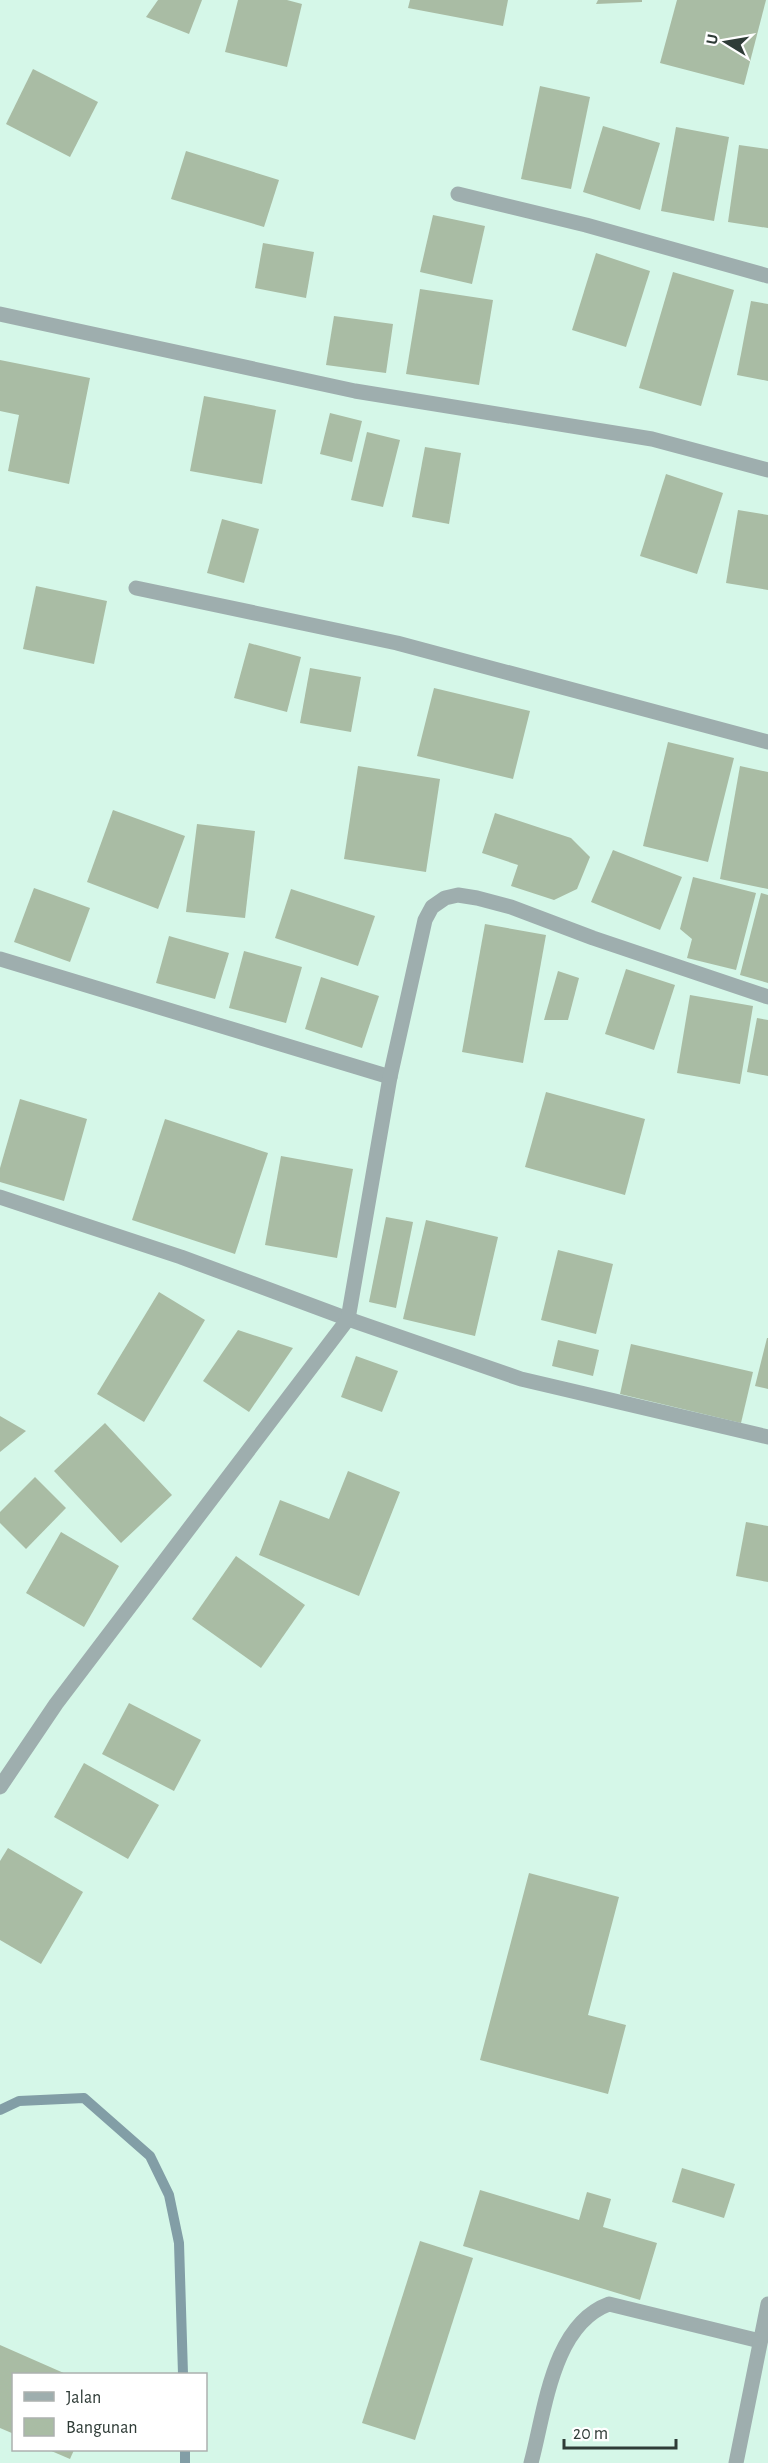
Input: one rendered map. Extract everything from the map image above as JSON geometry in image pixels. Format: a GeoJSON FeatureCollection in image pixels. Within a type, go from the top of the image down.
{"type":"FeatureCollection","features":[{"type":"Feature","properties":{"kind":"street"},"geometry":{"type":"LineString","coordinates":[[458,194],[586,225],[768,276]]}},
{"type":"Feature","properties":{"kind":"street"},"geometry":{"type":"LineString","coordinates":[[0,314],[355,391],[652,439],[768,470]]}},
{"type":"Feature","properties":{"kind":"street"},"geometry":{"type":"LineString","coordinates":[[136,588],[397,642],[768,742]]}},
{"type":"Feature","properties":{"kind":"street"},"geometry":{"type":"LineString","coordinates":[[0,1787],[56,1704],[348,1319],[390,1077],[425,920],[432,907],[445,898],[458,895],[512,907],[593,938],[768,997]]}},
{"type":"Feature","properties":{"kind":"street"},"geometry":{"type":"LineString","coordinates":[[0,959],[390,1077]]}},
{"type":"Feature","properties":{"kind":"street"},"geometry":{"type":"LineString","coordinates":[[0,1197],[181,1257],[348,1319],[521,1379],[768,1437]]}},
{"type":"Feature","properties":{"kind":"street"},"geometry":{"type":"LineString","coordinates":[[531,2463],[556,2368],[569,2340],[593,2310],[609,2304],[760,2341]]}},
{"type":"Feature","properties":{"kind":"street"},"geometry":{"type":"LineString","coordinates":[[736,2463],[768,2304]]}},
{"type":"Feature","properties":{"kind":"building"},"geometry":{"type":"Polygon","coordinates":[[[158,0],[202,0],[189,34],[146,17],[158,0]]]}},
{"type":"Feature","properties":{"kind":"building"},"geometry":{"type":"Polygon","coordinates":[[[238,0],[287,0],[302,4],[287,67],[225,52],[238,0]]]}},
{"type":"Feature","properties":{"kind":"building"},"geometry":{"type":"Polygon","coordinates":[[[410,0],[508,0],[503,26],[408,8],[410,0]]]}},
{"type":"Feature","properties":{"kind":"building"},"geometry":{"type":"Polygon","coordinates":[[[598,0],[642,0],[642,2],[596,4],[598,0]]]}},
{"type":"Feature","properties":{"kind":"building"},"geometry":{"type":"Polygon","coordinates":[[[677,0],[766,0],[744,85],[660,63],[677,0]]]}},
{"type":"Feature","properties":{"kind":"building"},"geometry":{"type":"Polygon","coordinates":[[[33,69],[98,102],[70,157],[6,124],[33,69]]]}},
{"type":"Feature","properties":{"kind":"building"},"geometry":{"type":"Polygon","coordinates":[[[540,86],[590,97],[571,189],[521,179],[540,86]]]}},
{"type":"Feature","properties":{"kind":"building"},"geometry":{"type":"Polygon","coordinates":[[[603,126],[660,143],[640,210],[583,192],[603,126]]]}},
{"type":"Feature","properties":{"kind":"building"},"geometry":{"type":"Polygon","coordinates":[[[676,127],[729,137],[714,221],[661,211],[676,127]]]}},
{"type":"Feature","properties":{"kind":"building"},"geometry":{"type":"Polygon","coordinates":[[[739,145],[768,149],[768,228],[728,222],[739,145]]]}},
{"type":"Feature","properties":{"kind":"building"},"geometry":{"type":"Polygon","coordinates":[[[186,151],[279,180],[264,227],[171,199],[186,151]]]}},
{"type":"Feature","properties":{"kind":"building"},"geometry":{"type":"Polygon","coordinates":[[[433,215],[485,226],[472,284],[420,272],[433,215]]]}},
{"type":"Feature","properties":{"kind":"building"},"geometry":{"type":"Polygon","coordinates":[[[263,243],[314,252],[306,298],[255,288],[263,243]]]}},
{"type":"Feature","properties":{"kind":"building"},"geometry":{"type":"Polygon","coordinates":[[[596,253],[650,271],[626,347],[572,330],[596,253]]]}},
{"type":"Feature","properties":{"kind":"building"},"geometry":{"type":"Polygon","coordinates":[[[673,272],[734,290],[701,406],[639,388],[673,272]]]}},
{"type":"Feature","properties":{"kind":"building"},"geometry":{"type":"Polygon","coordinates":[[[420,289],[493,300],[479,385],[406,374],[420,289]]]}},
{"type":"Feature","properties":{"kind":"building"},"geometry":{"type":"Polygon","coordinates":[[[751,301],[768,304],[768,381],[737,375],[751,301]]]}},
{"type":"Feature","properties":{"kind":"building"},"geometry":{"type":"Polygon","coordinates":[[[334,316],[393,324],[386,373],[326,365],[334,316]]]}},
{"type":"Feature","properties":{"kind":"building"},"geometry":{"type":"Polygon","coordinates":[[[0,360],[90,378],[69,484],[8,471],[19,415],[0,411],[0,360]]]}},
{"type":"Feature","properties":{"kind":"building"},"geometry":{"type":"Polygon","coordinates":[[[204,396],[276,410],[262,484],[190,471],[204,396]]]}},
{"type":"Feature","properties":{"kind":"building"},"geometry":{"type":"Polygon","coordinates":[[[330,413],[362,421],[352,462],[320,454],[330,413]]]}},
{"type":"Feature","properties":{"kind":"building"},"geometry":{"type":"Polygon","coordinates":[[[367,432],[400,440],[383,507],[351,500],[367,432]]]}},
{"type":"Feature","properties":{"kind":"building"},"geometry":{"type":"Polygon","coordinates":[[[425,447],[461,453],[449,524],[412,517],[425,447]]]}},
{"type":"Feature","properties":{"kind":"building"},"geometry":{"type":"Polygon","coordinates":[[[666,474],[723,493],[697,574],[640,556],[666,474]]]}},
{"type":"Feature","properties":{"kind":"building"},"geometry":{"type":"Polygon","coordinates":[[[738,510],[768,515],[768,590],[726,583],[738,510]]]}},
{"type":"Feature","properties":{"kind":"building"},"geometry":{"type":"Polygon","coordinates":[[[222,519],[259,529],[244,583],[207,573],[222,519]]]}},
{"type":"Feature","properties":{"kind":"building"},"geometry":{"type":"Polygon","coordinates":[[[36,586],[107,601],[94,664],[23,649],[36,586]]]}},
{"type":"Feature","properties":{"kind":"building"},"geometry":{"type":"Polygon","coordinates":[[[249,643],[301,657],[287,712],[234,698],[249,643]]]}},
{"type":"Feature","properties":{"kind":"building"},"geometry":{"type":"Polygon","coordinates":[[[310,668],[361,677],[351,732],[300,723],[310,668]]]}},
{"type":"Feature","properties":{"kind":"building"},"geometry":{"type":"Polygon","coordinates":[[[434,688],[530,711],[513,779],[417,756],[434,688]]]}},
{"type":"Feature","properties":{"kind":"building"},"geometry":{"type":"Polygon","coordinates":[[[668,742],[734,758],[708,862],[643,846],[668,742]]]}},
{"type":"Feature","properties":{"kind":"building"},"geometry":{"type":"Polygon","coordinates":[[[358,766],[440,779],[426,872],[344,859],[358,766]]]}},
{"type":"Feature","properties":{"kind":"building"},"geometry":{"type":"Polygon","coordinates":[[[740,766],[768,772],[768,889],[720,879],[740,766]]]}},
{"type":"Feature","properties":{"kind":"building"},"geometry":{"type":"Polygon","coordinates":[[[113,810],[185,836],[158,909],[87,882],[113,810]]]}},
{"type":"Feature","properties":{"kind":"building"},"geometry":{"type":"Polygon","coordinates":[[[495,813],[571,838],[590,857],[577,889],[554,900],[511,886],[518,865],[482,853],[495,813]]]}},
{"type":"Feature","properties":{"kind":"building"},"geometry":{"type":"Polygon","coordinates":[[[197,824],[255,831],[245,918],[186,912],[197,824]]]}},
{"type":"Feature","properties":{"kind":"building"},"geometry":{"type":"Polygon","coordinates":[[[613,850],[682,877],[660,930],[591,902],[613,850]]]}},
{"type":"Feature","properties":{"kind":"building"},"geometry":{"type":"Polygon","coordinates":[[[693,877],[756,893],[736,970],[687,958],[692,939],[680,929],[693,877]]]}},
{"type":"Feature","properties":{"kind":"building"},"geometry":{"type":"Polygon","coordinates":[[[34,888],[90,908],[70,962],[14,942],[34,888]]]}},
{"type":"Feature","properties":{"kind":"building"},"geometry":{"type":"Polygon","coordinates":[[[291,889],[375,916],[358,966],[275,938],[291,889]]]}},
{"type":"Feature","properties":{"kind":"building"},"geometry":{"type":"Polygon","coordinates":[[[761,893],[768,895],[768,983],[740,975],[761,893]]]}},
{"type":"Feature","properties":{"kind":"building"},"geometry":{"type":"Polygon","coordinates":[[[485,924],[546,935],[523,1063],[462,1052],[485,924]]]}},
{"type":"Feature","properties":{"kind":"building"},"geometry":{"type":"Polygon","coordinates":[[[169,936],[229,953],[215,999],[156,983],[169,936]]]}},
{"type":"Feature","properties":{"kind":"building"},"geometry":{"type":"Polygon","coordinates":[[[244,951],[302,967],[286,1023],[229,1008],[244,951]]]}},
{"type":"Feature","properties":{"kind":"building"},"geometry":{"type":"Polygon","coordinates":[[[626,969],[675,985],[654,1050],[605,1034],[626,969]]]}},
{"type":"Feature","properties":{"kind":"building"},"geometry":{"type":"Polygon","coordinates":[[[558,971],[579,978],[568,1020],[544,1020],[558,971]]]}},
{"type":"Feature","properties":{"kind":"building"},"geometry":{"type":"Polygon","coordinates":[[[321,977],[379,996],[362,1048],[305,1029],[321,977]]]}},
{"type":"Feature","properties":{"kind":"building"},"geometry":{"type":"Polygon","coordinates":[[[690,995],[753,1006],[740,1084],[677,1073],[690,995]]]}},
{"type":"Feature","properties":{"kind":"building"},"geometry":{"type":"Polygon","coordinates":[[[757,1018],[768,1020],[768,1076],[747,1072],[757,1018]]]}},
{"type":"Feature","properties":{"kind":"building"},"geometry":{"type":"Polygon","coordinates":[[[546,1092],[645,1119],[625,1195],[525,1167],[546,1092]]]}},
{"type":"Feature","properties":{"kind":"building"},"geometry":{"type":"Polygon","coordinates":[[[20,1099],[87,1119],[64,1201],[0,1182],[0,1168],[20,1099]]]}},
{"type":"Feature","properties":{"kind":"building"},"geometry":{"type":"Polygon","coordinates":[[[165,1119],[268,1153],[235,1254],[132,1220],[165,1119]]]}},
{"type":"Feature","properties":{"kind":"building"},"geometry":{"type":"Polygon","coordinates":[[[281,1156],[353,1169],[337,1258],[265,1245],[281,1156]]]}},
{"type":"Feature","properties":{"kind":"building"},"geometry":{"type":"Polygon","coordinates":[[[386,1217],[413,1222],[396,1308],[369,1302],[386,1217]]]}},
{"type":"Feature","properties":{"kind":"building"},"geometry":{"type":"Polygon","coordinates":[[[426,1220],[498,1237],[475,1336],[403,1319],[426,1220]]]}},
{"type":"Feature","properties":{"kind":"building"},"geometry":{"type":"Polygon","coordinates":[[[558,1250],[613,1264],[596,1334],[541,1320],[558,1250]]]}},
{"type":"Feature","properties":{"kind":"building"},"geometry":{"type":"Polygon","coordinates":[[[159,1292],[205,1320],[144,1422],[97,1394],[159,1292]]]}},
{"type":"Feature","properties":{"kind":"building"},"geometry":{"type":"Polygon","coordinates":[[[238,1330],[293,1348],[249,1412],[203,1381],[238,1330]]]}},
{"type":"Feature","properties":{"kind":"building"},"geometry":{"type":"Polygon","coordinates":[[[768,1338],[768,1389],[755,1386],[768,1338]]]}},
{"type":"Feature","properties":{"kind":"building"},"geometry":{"type":"Polygon","coordinates":[[[558,1340],[599,1350],[593,1376],[552,1366],[558,1340]]]}},
{"type":"Feature","properties":{"kind":"building"},"geometry":{"type":"Polygon","coordinates":[[[631,1344],[753,1372],[741,1423],[620,1394],[631,1344]]]}},
{"type":"Feature","properties":{"kind":"building"},"geometry":{"type":"Polygon","coordinates":[[[356,1356],[398,1371],[382,1412],[341,1397],[356,1356]]]}},
{"type":"Feature","properties":{"kind":"building"},"geometry":{"type":"Polygon","coordinates":[[[0,1416],[26,1431],[0,1452],[0,1416]]]}},
{"type":"Feature","properties":{"kind":"building"},"geometry":{"type":"Polygon","coordinates":[[[105,1423],[172,1495],[121,1543],[54,1471],[105,1423]]]}},
{"type":"Feature","properties":{"kind":"building"},"geometry":{"type":"Polygon","coordinates":[[[348,1471],[400,1492],[359,1596],[259,1555],[280,1500],[329,1519],[348,1471]]]}},
{"type":"Feature","properties":{"kind":"building"},"geometry":{"type":"Polygon","coordinates":[[[35,1477],[66,1508],[26,1549],[0,1523],[0,1512],[35,1477]]]}},
{"type":"Feature","properties":{"kind":"building"},"geometry":{"type":"Polygon","coordinates":[[[746,1522],[768,1526],[768,1582],[736,1576],[746,1522]]]}},
{"type":"Feature","properties":{"kind":"building"},"geometry":{"type":"Polygon","coordinates":[[[61,1532],[119,1566],[84,1627],[26,1593],[61,1532]]]}},
{"type":"Feature","properties":{"kind":"building"},"geometry":{"type":"Polygon","coordinates":[[[236,1556],[305,1605],[261,1668],[192,1619],[236,1556]]]}},
{"type":"Feature","properties":{"kind":"building"},"geometry":{"type":"Polygon","coordinates":[[[129,1703],[201,1740],[174,1791],[102,1754],[129,1703]]]}},
{"type":"Feature","properties":{"kind":"building"},"geometry":{"type":"Polygon","coordinates":[[[84,1763],[159,1805],[128,1859],[54,1817],[84,1763]]]}},
{"type":"Feature","properties":{"kind":"building"},"geometry":{"type":"Polygon","coordinates":[[[8,1848],[83,1892],[41,1964],[0,1940],[0,1861],[8,1848]]]}},
{"type":"Feature","properties":{"kind":"building"},"geometry":{"type":"Polygon","coordinates":[[[529,1873],[619,1897],[588,2015],[626,2025],[608,2094],[480,2060],[529,1873]]]}},
{"type":"Feature","properties":{"kind":"building"},"geometry":{"type":"Polygon","coordinates":[[[682,2168],[735,2184],[724,2218],[672,2202],[682,2168]]]}},
{"type":"Feature","properties":{"kind":"building"},"geometry":{"type":"Polygon","coordinates":[[[480,2190],[579,2220],[587,2192],[611,2199],[603,2227],[657,2243],[640,2300],[463,2246],[480,2190]]]}},
{"type":"Feature","properties":{"kind":"building"},"geometry":{"type":"Polygon","coordinates":[[[420,2241],[473,2258],[415,2440],[362,2423],[420,2241]]]}},
{"type":"Feature","properties":{"kind":"building"},"geometry":{"type":"Polygon","coordinates":[[[0,2345],[64,2373],[12,2373],[12,2433],[0,2428],[0,2345]]]}},
{"type":"Feature","properties":{"kind":"building"},"geometry":{"type":"Polygon","coordinates":[[[51,2451],[74,2451],[70,2459],[51,2451]]]}},
{"type":"Feature","properties":{"kind":"waterway"},"geometry":{"type":"LineString","coordinates":[[0,2110],[19,2101],[84,2098],[150,2156],[169,2195],[179,2243],[183,2373]]}},
{"type":"Feature","properties":{"kind":"waterway"},"geometry":{"type":"LineString","coordinates":[[185,2451],[185,2463]]}}]}
